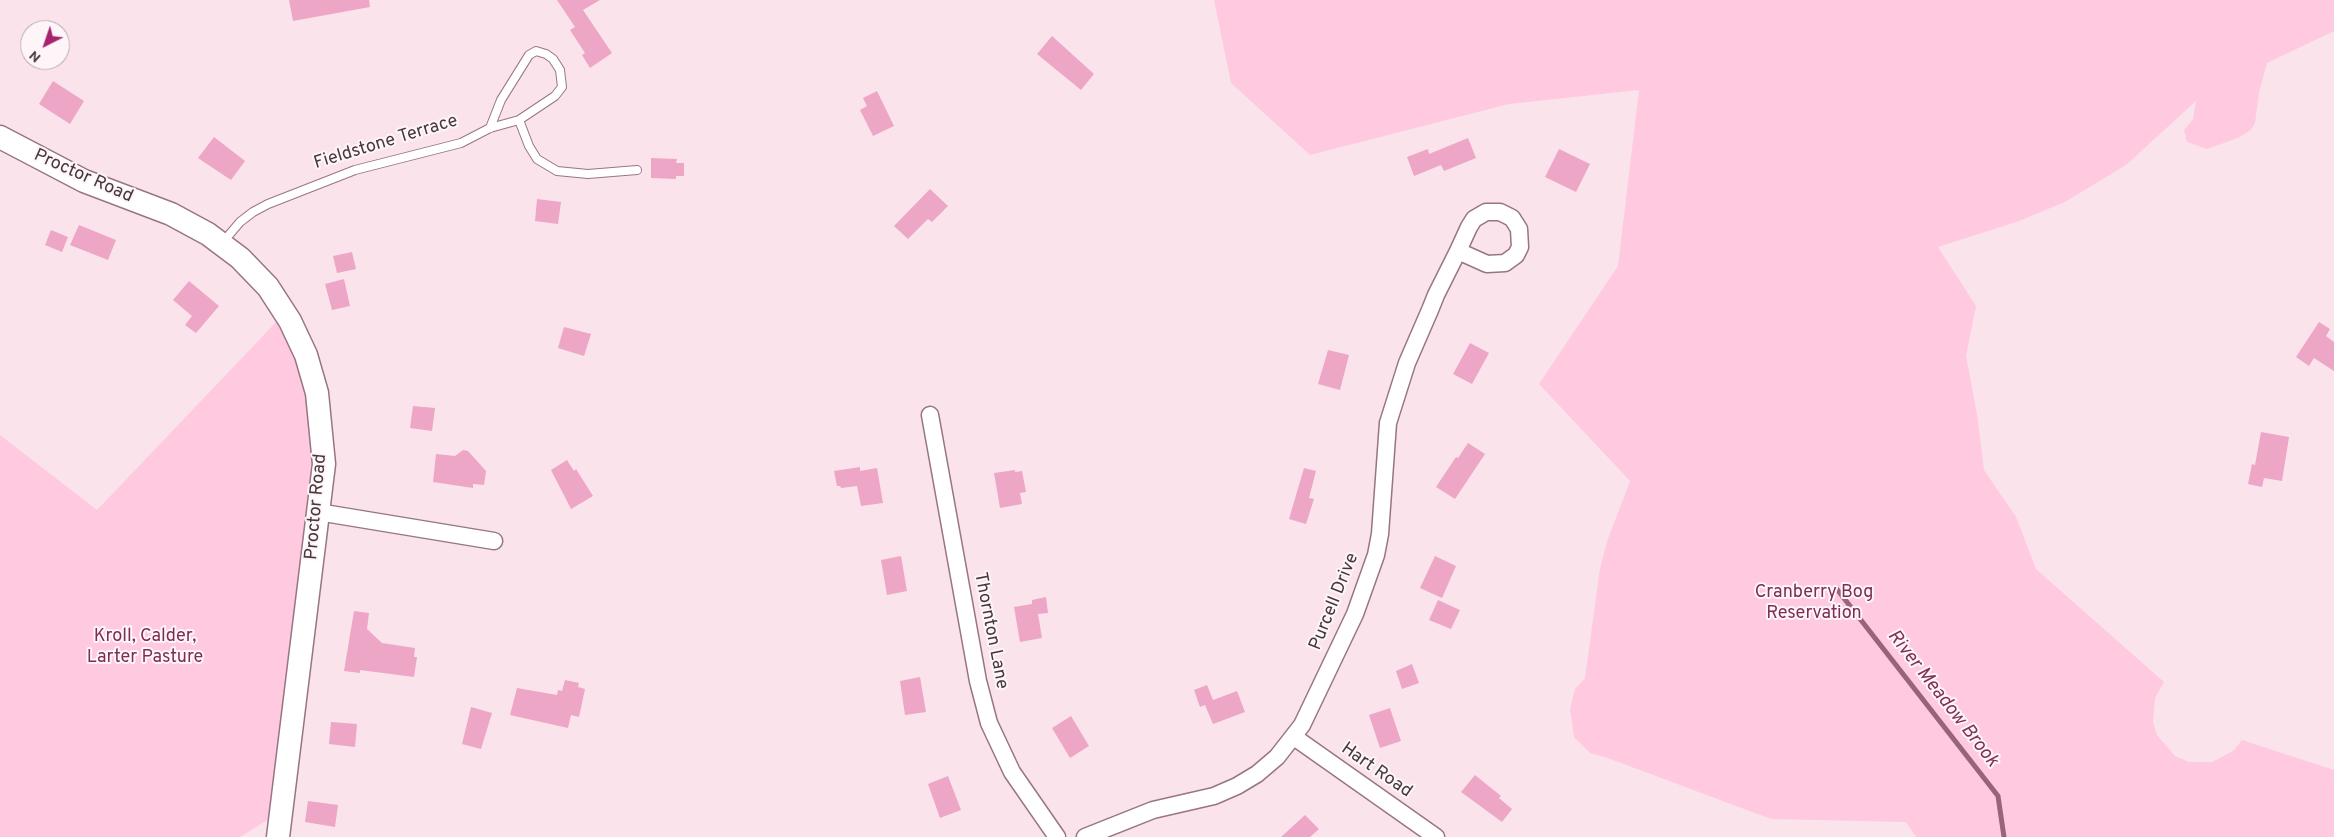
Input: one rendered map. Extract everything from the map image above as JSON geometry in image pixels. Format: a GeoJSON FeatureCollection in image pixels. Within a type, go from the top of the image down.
{"type":"FeatureCollection","features":[{"type":"Feature","properties":{"kind":"main road","name":"Proctor Road"},"geometry":{"type":"LineString","coordinates":[[0,137],[84,181],[171,214],[208,234],[240,258],[268,287],[290,321],[306,355],[317,393],[324,464],[278,837]]}},
{"type":"Feature","properties":{"kind":"street","name":"Purcell Drive"},"geometry":{"type":"LineString","coordinates":[[1085,837],[1153,810],[1214,796],[1232,789],[1262,770],[1294,737],[1315,699],[1355,614],[1370,574],[1380,534],[1386,436],[1391,410],[1407,363],[1458,251]]}},
{"type":"Feature","properties":{"kind":"street","name":"Thornton Lane"},"geometry":{"type":"LineString","coordinates":[[930,415],[978,681],[987,716],[995,739],[1012,772],[1057,837]]}},
{"type":"Feature","properties":{"kind":"street"},"geometry":{"type":"LineString","coordinates":[[318,512],[494,541]]}},
{"type":"Feature","properties":{"kind":"street","name":"Hart Road"},"geometry":{"type":"LineString","coordinates":[[1294,737],[1436,837]]}},
{"type":"Feature","properties":{"kind":"lane","name":"Fieldstone Terrace"},"geometry":{"type":"LineString","coordinates":[[221,244],[240,222],[268,204],[355,170],[461,143],[490,128],[519,120],[556,96],[562,87],[560,70],[546,54],[536,51],[529,55],[501,100],[490,128]]}},
{"type":"Feature","properties":{"kind":"lane"},"geometry":{"type":"LineString","coordinates":[[519,120],[529,146],[537,159],[557,171],[588,174],[637,170]]}},
{"type":"Feature","properties":{"kind":"green space","name":"Cranberry Bog Reservation"},"geometry":{"type":"Polygon","coordinates":[[[1214,0],[2334,0],[2334,31],[2267,63],[2259,93],[2255,123],[2251,130],[2238,138],[2207,149],[2187,142],[2184,130],[2193,119],[2196,101],[2126,165],[2065,202],[2019,221],[1938,247],[1976,306],[1966,356],[1977,414],[1984,470],[2016,517],[2036,569],[2164,682],[2155,698],[2153,722],[2157,735],[2175,756],[2189,762],[2212,762],[2233,751],[2242,740],[2334,770],[2334,837],[1916,837],[1906,822],[1771,819],[1590,753],[1574,737],[1570,709],[1575,689],[1585,678],[1600,568],[1608,539],[1630,481],[1539,384],[1618,266],[1639,90],[1509,104],[1310,155],[1231,83],[1214,0]]]}},
{"type":"Feature","properties":{"kind":"green space","name":"Kroll, Calder, Larter Pasture"},"geometry":{"type":"Polygon","coordinates":[[[280,318],[296,358],[309,404],[316,468],[269,819],[240,837],[0,837],[0,435],[97,510],[280,318]]]}},
{"type":"Feature","properties":{"kind":"building"},"geometry":{"type":"Polygon","coordinates":[[[289,0],[369,0],[370,7],[293,21],[289,0]]]}},
{"type":"Feature","properties":{"kind":"building"},"geometry":{"type":"Polygon","coordinates":[[[557,0],[600,0],[583,10],[612,53],[590,68],[582,55],[585,53],[570,30],[575,27],[557,0]]]}},
{"type":"Feature","properties":{"kind":"building"},"geometry":{"type":"Polygon","coordinates":[[[1052,36],[1094,74],[1081,90],[1037,54],[1052,36]]]}},
{"type":"Feature","properties":{"kind":"building"},"geometry":{"type":"Polygon","coordinates":[[[53,81],[84,101],[70,124],[39,104],[53,81]]]}},
{"type":"Feature","properties":{"kind":"building"},"geometry":{"type":"Polygon","coordinates":[[[877,91],[894,126],[873,136],[860,110],[867,106],[863,98],[877,91]]]}},
{"type":"Feature","properties":{"kind":"building"},"geometry":{"type":"Polygon","coordinates":[[[214,137],[245,161],[231,180],[198,158],[214,137]]]}},
{"type":"Feature","properties":{"kind":"building"},"geometry":{"type":"Polygon","coordinates":[[[1468,138],[1476,158],[1444,171],[1441,165],[1414,176],[1407,157],[1428,149],[1429,154],[1468,138]]]}},
{"type":"Feature","properties":{"kind":"building"},"geometry":{"type":"Polygon","coordinates":[[[1559,149],[1590,164],[1576,192],[1545,177],[1559,149]]]}},
{"type":"Feature","properties":{"kind":"building"},"geometry":{"type":"Polygon","coordinates":[[[651,158],[677,159],[676,163],[684,163],[684,176],[676,176],[676,179],[651,178],[651,158]]]}},
{"type":"Feature","properties":{"kind":"building"},"geometry":{"type":"Polygon","coordinates":[[[930,189],[948,206],[932,222],[928,219],[908,239],[894,226],[930,189]]]}},
{"type":"Feature","properties":{"kind":"building"},"geometry":{"type":"Polygon","coordinates":[[[537,199],[561,202],[558,224],[535,221],[537,199]]]}},
{"type":"Feature","properties":{"kind":"building"},"geometry":{"type":"Polygon","coordinates":[[[79,225],[116,240],[108,260],[70,245],[79,225]]]}},
{"type":"Feature","properties":{"kind":"building"},"geometry":{"type":"Polygon","coordinates":[[[51,230],[68,237],[62,252],[45,245],[51,230]]]}},
{"type":"Feature","properties":{"kind":"building"},"geometry":{"type":"Polygon","coordinates":[[[352,252],[356,269],[337,273],[333,256],[352,252]]]}},
{"type":"Feature","properties":{"kind":"building"},"geometry":{"type":"Polygon","coordinates":[[[344,279],[350,306],[332,310],[325,284],[344,279]]]}},
{"type":"Feature","properties":{"kind":"building"},"geometry":{"type":"Polygon","coordinates":[[[189,281],[219,306],[196,333],[185,325],[192,316],[173,300],[189,281]]]}},
{"type":"Feature","properties":{"kind":"building"},"geometry":{"type":"Polygon","coordinates":[[[2319,322],[2330,329],[2326,336],[2334,342],[2334,371],[2314,358],[2309,366],[2296,357],[2319,322]]]}},
{"type":"Feature","properties":{"kind":"building"},"geometry":{"type":"Polygon","coordinates":[[[564,327],[591,334],[584,356],[558,348],[564,327]]]}},
{"type":"Feature","properties":{"kind":"building"},"geometry":{"type":"Polygon","coordinates":[[[1470,343],[1489,353],[1472,384],[1453,374],[1470,343]]]}},
{"type":"Feature","properties":{"kind":"building"},"geometry":{"type":"Polygon","coordinates":[[[1328,350],[1349,355],[1340,390],[1318,384],[1328,350]]]}},
{"type":"Feature","properties":{"kind":"building"},"geometry":{"type":"Polygon","coordinates":[[[413,406],[435,408],[432,431],[410,428],[413,406]]]}},
{"type":"Feature","properties":{"kind":"building"},"geometry":{"type":"Polygon","coordinates":[[[2261,432],[2289,437],[2282,481],[2264,478],[2262,487],[2248,484],[2252,464],[2255,465],[2261,432]]]}},
{"type":"Feature","properties":{"kind":"building"},"geometry":{"type":"Polygon","coordinates":[[[1468,443],[1485,454],[1455,499],[1436,487],[1468,443]]]}},
{"type":"Feature","properties":{"kind":"building"},"geometry":{"type":"Polygon","coordinates":[[[463,450],[468,451],[486,471],[484,485],[473,484],[473,488],[433,482],[436,454],[455,456],[463,450]]]}},
{"type":"Feature","properties":{"kind":"building"},"geometry":{"type":"Polygon","coordinates":[[[567,460],[574,471],[576,469],[593,496],[571,509],[551,470],[567,460]]]}},
{"type":"Feature","properties":{"kind":"building"},"geometry":{"type":"Polygon","coordinates":[[[860,467],[860,471],[877,468],[883,503],[861,506],[857,486],[841,488],[837,486],[834,471],[860,467]]]}},
{"type":"Feature","properties":{"kind":"building"},"geometry":{"type":"Polygon","coordinates":[[[1304,468],[1316,471],[1309,498],[1314,499],[1306,524],[1289,519],[1304,468]]]}},
{"type":"Feature","properties":{"kind":"building"},"geometry":{"type":"Polygon","coordinates":[[[1015,470],[1015,472],[1022,471],[1026,492],[1020,493],[1022,504],[1000,508],[994,473],[1015,470]]]}},
{"type":"Feature","properties":{"kind":"building"},"geometry":{"type":"Polygon","coordinates":[[[901,556],[907,591],[887,595],[881,560],[901,556]]]}},
{"type":"Feature","properties":{"kind":"building"},"geometry":{"type":"Polygon","coordinates":[[[1435,556],[1456,566],[1442,598],[1420,588],[1435,556]]]}},
{"type":"Feature","properties":{"kind":"building"},"geometry":{"type":"Polygon","coordinates":[[[1046,597],[1048,613],[1038,614],[1042,638],[1020,642],[1014,607],[1032,604],[1032,600],[1046,597]]]}},
{"type":"Feature","properties":{"kind":"building"},"geometry":{"type":"Polygon","coordinates":[[[1438,600],[1460,610],[1451,629],[1429,620],[1438,600]]]}},
{"type":"Feature","properties":{"kind":"building"},"geometry":{"type":"Polygon","coordinates":[[[354,611],[369,613],[367,629],[382,643],[415,648],[414,657],[417,657],[414,677],[360,670],[360,673],[344,671],[354,611]]]}},
{"type":"Feature","properties":{"kind":"building"},"geometry":{"type":"Polygon","coordinates":[[[1412,664],[1419,683],[1402,689],[1396,671],[1412,664]]]}},
{"type":"Feature","properties":{"kind":"building"},"geometry":{"type":"Polygon","coordinates":[[[920,677],[926,712],[905,715],[900,681],[920,677]]]}},
{"type":"Feature","properties":{"kind":"building"},"geometry":{"type":"Polygon","coordinates":[[[565,680],[579,683],[578,687],[585,689],[579,717],[571,715],[568,728],[510,715],[517,688],[557,695],[558,690],[562,691],[565,680]]]}},
{"type":"Feature","properties":{"kind":"building"},"geometry":{"type":"Polygon","coordinates":[[[1207,685],[1213,700],[1237,691],[1245,712],[1213,724],[1205,705],[1200,707],[1194,690],[1207,685]]]}},
{"type":"Feature","properties":{"kind":"building"},"geometry":{"type":"Polygon","coordinates":[[[471,707],[492,713],[481,749],[462,744],[471,707]]]}},
{"type":"Feature","properties":{"kind":"building"},"geometry":{"type":"Polygon","coordinates":[[[1390,708],[1401,741],[1380,748],[1369,715],[1390,708]]]}},
{"type":"Feature","properties":{"kind":"building"},"geometry":{"type":"Polygon","coordinates":[[[1071,716],[1089,746],[1070,758],[1052,728],[1071,716]]]}},
{"type":"Feature","properties":{"kind":"building"},"geometry":{"type":"Polygon","coordinates":[[[331,722],[357,724],[355,747],[329,744],[331,722]]]}},
{"type":"Feature","properties":{"kind":"building"},"geometry":{"type":"Polygon","coordinates":[[[1475,775],[1501,796],[1499,798],[1512,809],[1502,822],[1461,792],[1475,775]]]}},
{"type":"Feature","properties":{"kind":"building"},"geometry":{"type":"Polygon","coordinates":[[[948,776],[961,810],[940,818],[928,784],[948,776]]]}},
{"type":"Feature","properties":{"kind":"building"},"geometry":{"type":"Polygon","coordinates":[[[308,801],[338,805],[335,827],[305,822],[308,801]]]}},
{"type":"Feature","properties":{"kind":"building"},"geometry":{"type":"Polygon","coordinates":[[[1305,815],[1319,829],[1310,837],[1281,837],[1305,815]]]}},
{"type":"Feature","properties":{"kind":"waterway","name":"River Meadow Brook"},"geometry":{"type":"LineString","coordinates":[[1836,588],[1998,796],[2004,837]]}}]}
